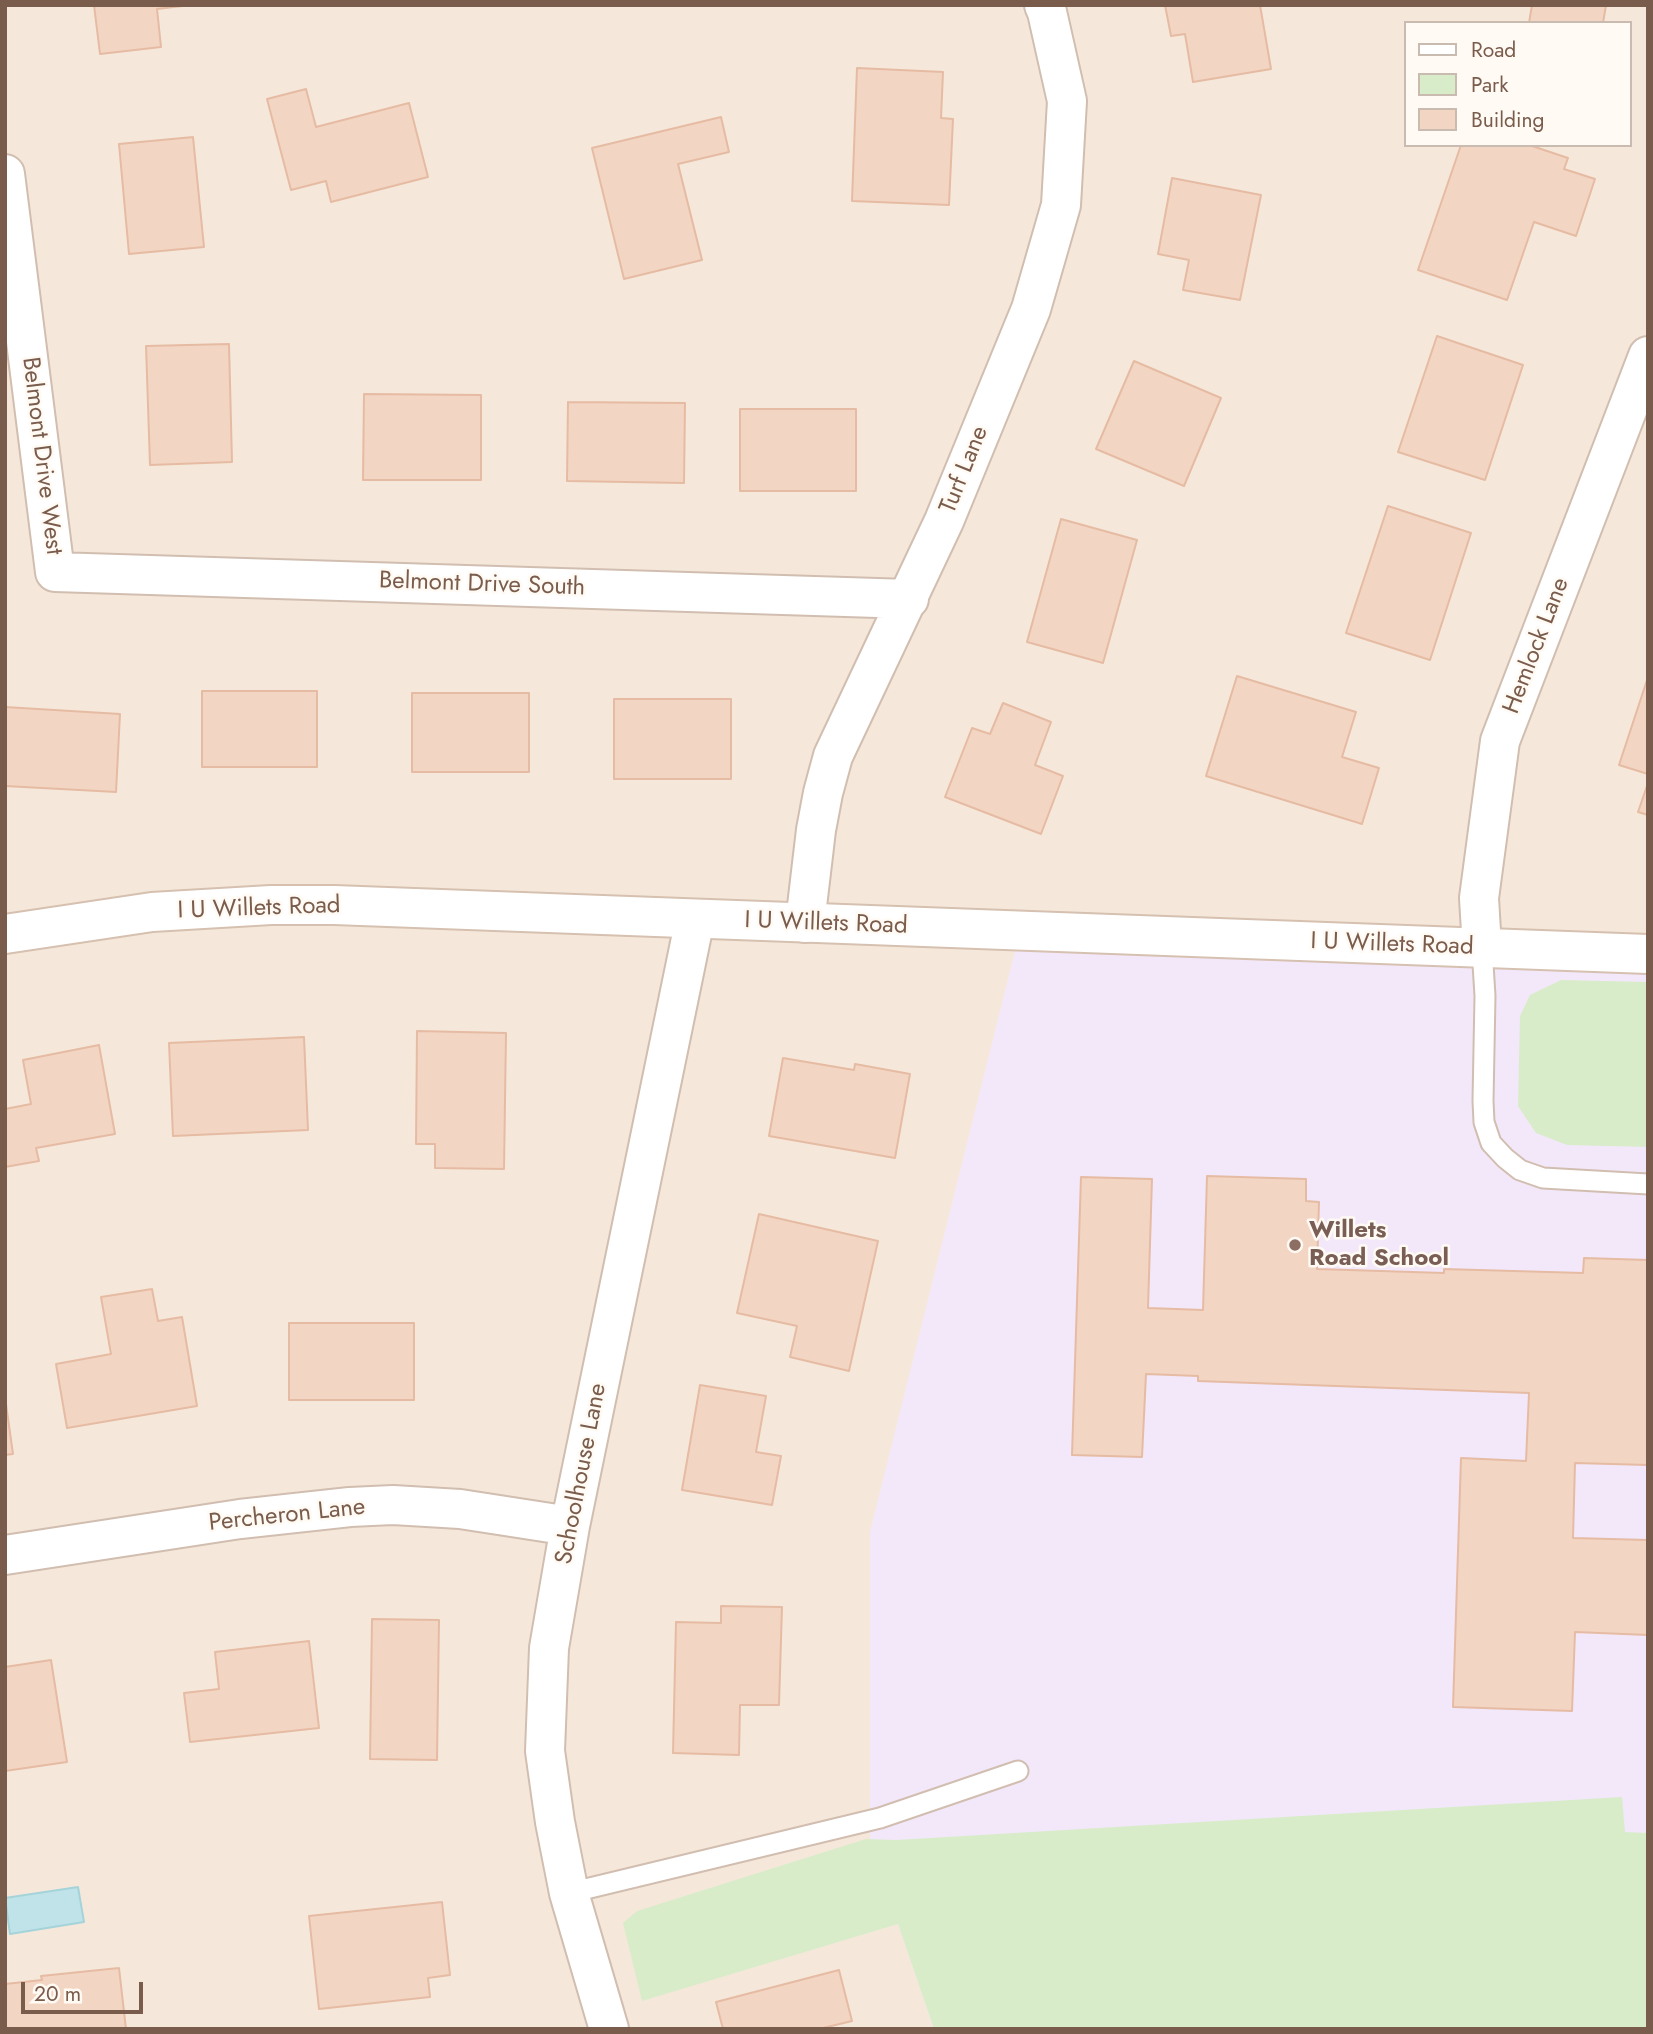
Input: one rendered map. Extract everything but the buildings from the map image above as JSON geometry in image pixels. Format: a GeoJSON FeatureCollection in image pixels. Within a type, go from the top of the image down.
{"type":"FeatureCollection","features":[{"type":"Feature","properties":{"kind":"street","name":"Turf Lane"},"geometry":{"type":"LineString","coordinates":[[805,923],[816,830],[833,756],[944,521],[1031,309],[1061,205],[1067,101],[1044,5]]}},
{"type":"Feature","properties":{"kind":"street","name":"Belmont Drive West"},"geometry":{"type":"LineString","coordinates":[[5,174],[55,572]]}},
{"type":"Feature","properties":{"kind":"street","name":"Hemlock Lane"},"geometry":{"type":"LineString","coordinates":[[1482,948],[1479,898],[1500,741],[1648,356]]}},
{"type":"Feature","properties":{"kind":"street","name":"Belmont Drive South"},"geometry":{"type":"LineString","coordinates":[[55,572],[909,598]]}},
{"type":"Feature","properties":{"kind":"street","name":"I U Willets Road"},"geometry":{"type":"LineString","coordinates":[[5,933],[152,912],[271,905],[334,905],[1648,954]]}},
{"type":"Feature","properties":{"kind":"street","name":"Schoolhouse Lane"},"geometry":{"type":"LineString","coordinates":[[609,2029],[569,1893],[555,1822],[545,1751],[549,1648],[570,1526],[695,919]]}},
{"type":"Feature","properties":{"kind":"street","name":"Percheron Lane"},"geometry":{"type":"LineString","coordinates":[[5,1555],[240,1519],[350,1507],[393,1505],[460,1508],[570,1526]]}},
{"type":"Feature","properties":{"kind":"lane"},"geometry":{"type":"LineString","coordinates":[[1482,948],[1485,996],[1483,1101],[1484,1122],[1491,1143],[1520,1171],[1543,1178],[1648,1184]]}},
{"type":"Feature","properties":{"kind":"lane"},"geometry":{"type":"LineString","coordinates":[[569,1893],[880,1818],[1018,1772]]}},
{"type":"Feature","properties":{"kind":"shaded area"},"geometry":{"type":"Polygon","coordinates":[[[5,5],[1648,5],[1648,958],[870,1840],[934,2029],[5,2029],[5,5]]]}},
{"type":"Feature","properties":{"kind":"shaded area","name":"Willets Road School"},"geometry":{"type":"Polygon","coordinates":[[[1020,931],[1648,958],[1648,2029],[934,2029],[870,1840],[870,1532],[1020,931]]]}},
{"type":"Feature","properties":{"kind":"green space"},"geometry":{"type":"Polygon","coordinates":[[[1561,980],[1648,982],[1648,1147],[1567,1145],[1536,1133],[1518,1106],[1520,1016],[1530,995],[1561,980]]]}},
{"type":"Feature","properties":{"kind":"green space"},"geometry":{"type":"Polygon","coordinates":[[[1622,1797],[1625,1832],[1648,1833],[1648,2029],[934,2029],[898,1924],[642,2001],[623,1923],[637,1911],[866,1839],[896,1840],[1622,1797]]]}},
{"type":"Feature","properties":{"kind":"water"},"geometry":{"type":"Polygon","coordinates":[[[78,1887],[84,1922],[10,1934],[5,1898],[78,1887]]]}},
{"type":"Feature","properties":{"kind":"place","name":"Willets Road School"},"geometry":{"type":"Point","coordinates":[1295,1245]}}]}
